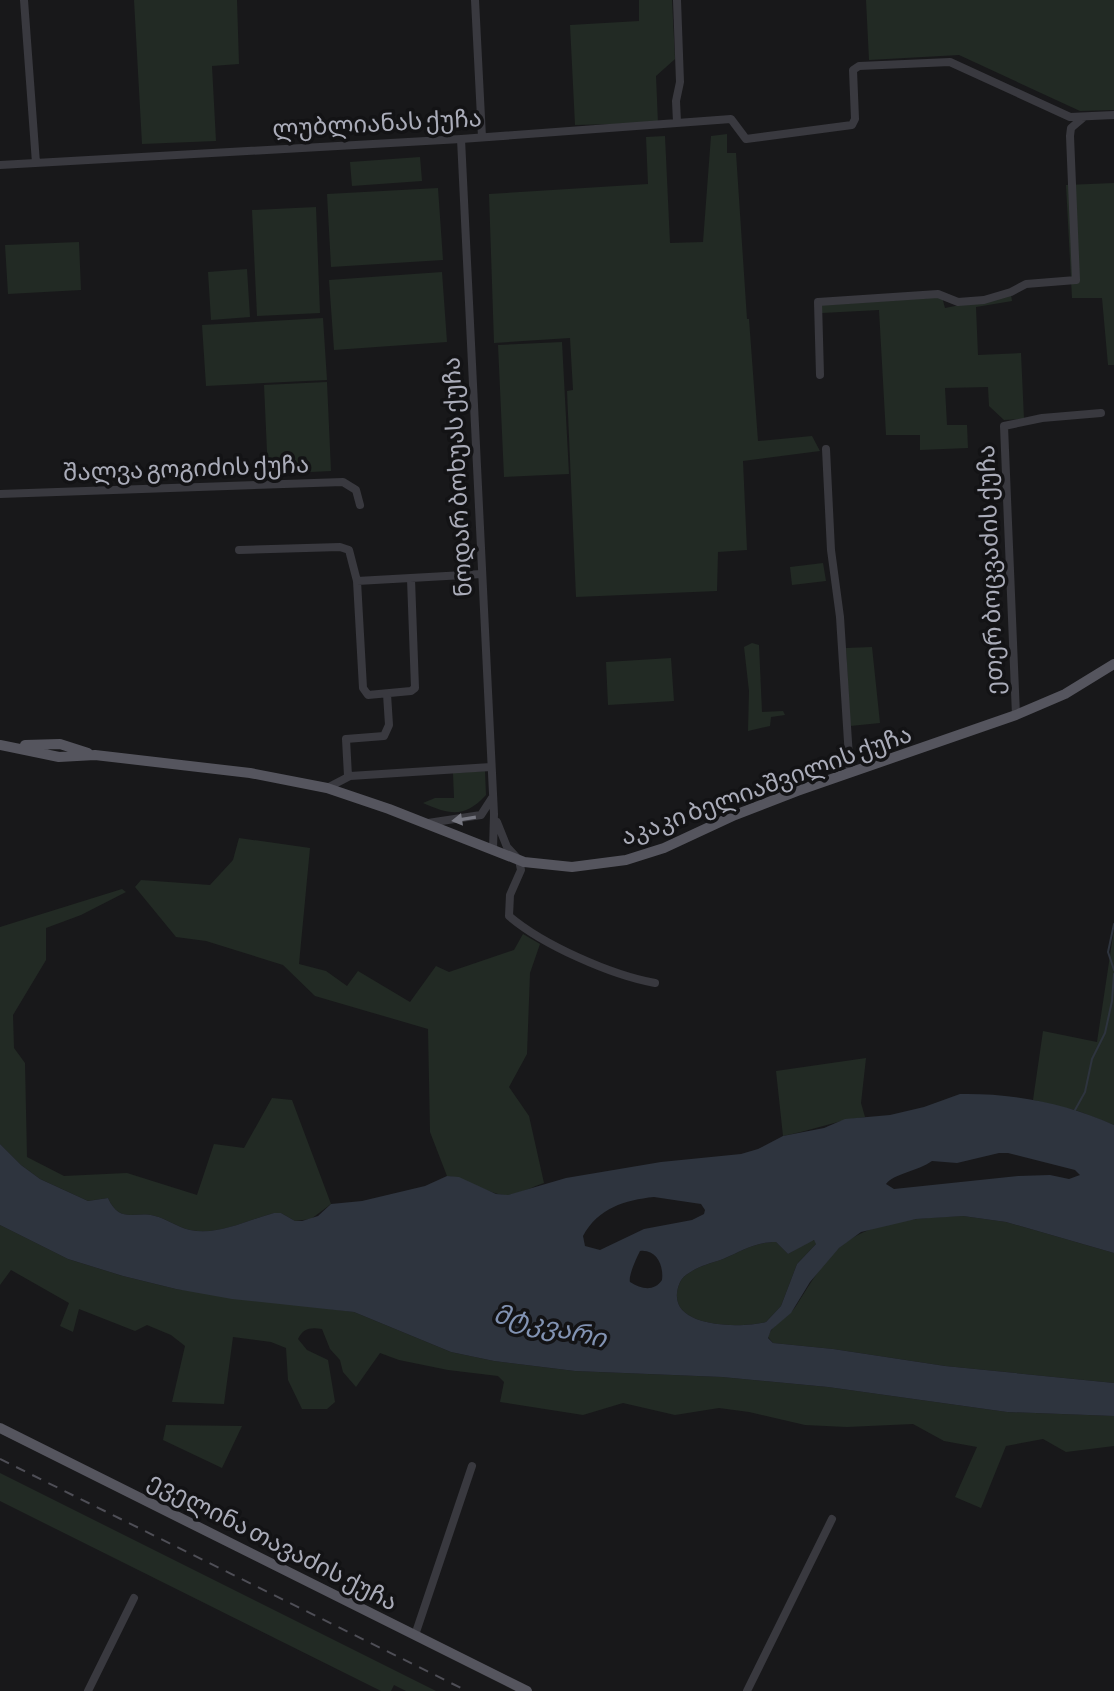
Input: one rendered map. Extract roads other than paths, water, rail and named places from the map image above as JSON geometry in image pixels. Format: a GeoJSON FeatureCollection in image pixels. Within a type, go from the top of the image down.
{"type":"FeatureCollection","features":[{"type":"Feature","properties":{"kind":"main road","name":"აკაკი ბელიაშვილის ქუჩა"},"geometry":{"type":"LineString","coordinates":[[2,745],[59,757],[95,755],[250,773],[327,788],[519,860],[572,867],[626,860],[664,848],[744,811],[1016,715],[1065,694],[1114,664]]}},
{"type":"Feature","properties":{"kind":"main road","name":"აკაკი ბელიაშვილის ქუჩა"},"geometry":{"type":"LineString","coordinates":[[2,745],[60,744],[95,755]]}},
{"type":"Feature","properties":{"kind":"main road","name":"ეველინა თავაძის ქუჩა"},"geometry":{"type":"LineString","coordinates":[[0,1428],[527,1691]]}},
{"type":"Feature","properties":{"kind":"street"},"geometry":{"type":"LineString","coordinates":[[24,0],[36,163]]}},
{"type":"Feature","properties":{"kind":"street"},"geometry":{"type":"LineString","coordinates":[[475,0],[482,137]]}},
{"type":"Feature","properties":{"kind":"street"},"geometry":{"type":"LineString","coordinates":[[677,0],[680,82],[676,101],[677,122]]}},
{"type":"Feature","properties":{"kind":"street","name":"ლუბლიანას ქუჩა"},"geometry":{"type":"LineString","coordinates":[[0,165],[461,139],[731,119],[746,139],[852,125],[855,119],[853,70],[859,66],[950,62],[1070,117],[1085,117]]}},
{"type":"Feature","properties":{"kind":"street"},"geometry":{"type":"LineString","coordinates":[[820,375],[818,302],[938,294],[958,302],[984,300],[1026,284],[1076,280],[1071,128],[1085,117],[1114,115]]}},
{"type":"Feature","properties":{"kind":"street","name":"ნოდარ ბოხუას ქუჩა"},"geometry":{"type":"LineString","coordinates":[[461,139],[494,814],[493,850]]}},
{"type":"Feature","properties":{"kind":"street","name":"ეთერ ბოცვაძის ქუჩა"},"geometry":{"type":"LineString","coordinates":[[1016,715],[1004,426],[1042,418],[1101,413]]}},
{"type":"Feature","properties":{"kind":"street"},"geometry":{"type":"LineString","coordinates":[[826,449],[831,550],[840,617],[850,773]]}},
{"type":"Feature","properties":{"kind":"street","name":"შალვა გოგიძის ქუჩა"},"geometry":{"type":"LineString","coordinates":[[0,494],[343,482],[356,490],[360,505]]}},
{"type":"Feature","properties":{"kind":"street"},"geometry":{"type":"LineString","coordinates":[[239,550],[340,547],[349,550],[357,581],[364,691],[368,695],[411,691],[416,684],[411,579]]}},
{"type":"Feature","properties":{"kind":"street"},"geometry":{"type":"LineString","coordinates":[[357,581],[482,574]]}},
{"type":"Feature","properties":{"kind":"street"},"geometry":{"type":"LineString","coordinates":[[348,776],[346,739],[384,736],[389,725],[387,694]]}},
{"type":"Feature","properties":{"kind":"street"},"geometry":{"type":"LineString","coordinates":[[59,757],[60,744]]}},
{"type":"Feature","properties":{"kind":"street"},"geometry":{"type":"LineString","coordinates":[[327,788],[348,776],[491,767]]}},
{"type":"Feature","properties":{"kind":"street"},"geometry":{"type":"LineString","coordinates":[[426,823],[481,815],[493,797]]}},
{"type":"Feature","properties":{"kind":"street"},"geometry":{"type":"LineString","coordinates":[[494,814],[507,847],[519,860],[521,870],[510,895],[509,916],[522,927],[571,953],[627,978],[655,983]]}},
{"type":"Feature","properties":{"kind":"street"},"geometry":{"type":"LineString","coordinates":[[415,1635],[472,1466]]}},
{"type":"Feature","properties":{"kind":"street"},"geometry":{"type":"LineString","coordinates":[[747,1691],[832,1519]]}},
{"type":"Feature","properties":{"kind":"street"},"geometry":{"type":"LineString","coordinates":[[88,1691],[134,1598]]}},
{"type":"Feature","properties":{"kind":"water","name":"მტკვარი"},"geometry":{"type":"Polygon","coordinates":[[[960,1094],[999,1095],[1058,1105],[1114,1125],[1114,1253],[1006,1222],[963,1216],[916,1219],[861,1232],[839,1248],[810,1282],[791,1313],[771,1330],[768,1338],[773,1343],[945,1366],[1114,1383],[1114,1416],[1007,1412],[828,1387],[722,1377],[575,1371],[494,1361],[451,1352],[354,1312],[232,1299],[123,1276],[68,1259],[0,1225],[0,1144],[40,1179],[88,1201],[108,1198],[123,1214],[159,1217],[190,1230],[211,1231],[274,1213],[302,1221],[318,1216],[331,1204],[362,1201],[425,1186],[447,1176],[459,1177],[496,1194],[508,1195],[566,1178],[661,1162],[741,1154],[783,1136],[824,1128],[845,1119],[890,1115],[960,1094]],[[1008,1153],[957,1163],[932,1161],[886,1184],[894,1189],[1018,1176],[1050,1175],[1069,1179],[1080,1175],[1075,1170],[1008,1153]],[[643,1198],[604,1212],[583,1236],[585,1246],[600,1250],[644,1229],[692,1220],[704,1214],[705,1210],[701,1204],[643,1198]],[[814,1240],[788,1254],[776,1242],[768,1242],[697,1268],[680,1282],[677,1293],[679,1305],[686,1314],[712,1323],[742,1325],[766,1322],[781,1306],[797,1264],[816,1244],[814,1240]],[[640,1251],[631,1271],[630,1282],[643,1288],[651,1288],[662,1280],[660,1264],[655,1255],[646,1251],[640,1251]]]}},
{"type":"Feature","properties":{"kind":"waterway"},"geometry":{"type":"LineString","coordinates":[[1114,924],[1108,952],[1114,970]]}},
{"type":"Feature","properties":{"kind":"waterway"},"geometry":{"type":"LineString","coordinates":[[1075,1110],[1085,1092],[1092,1059],[1105,1033],[1114,974]]}},
{"type":"Feature","properties":{"kind":"railway"},"geometry":{"type":"LineString","coordinates":[[0,1459],[467,1691]]}}]}
